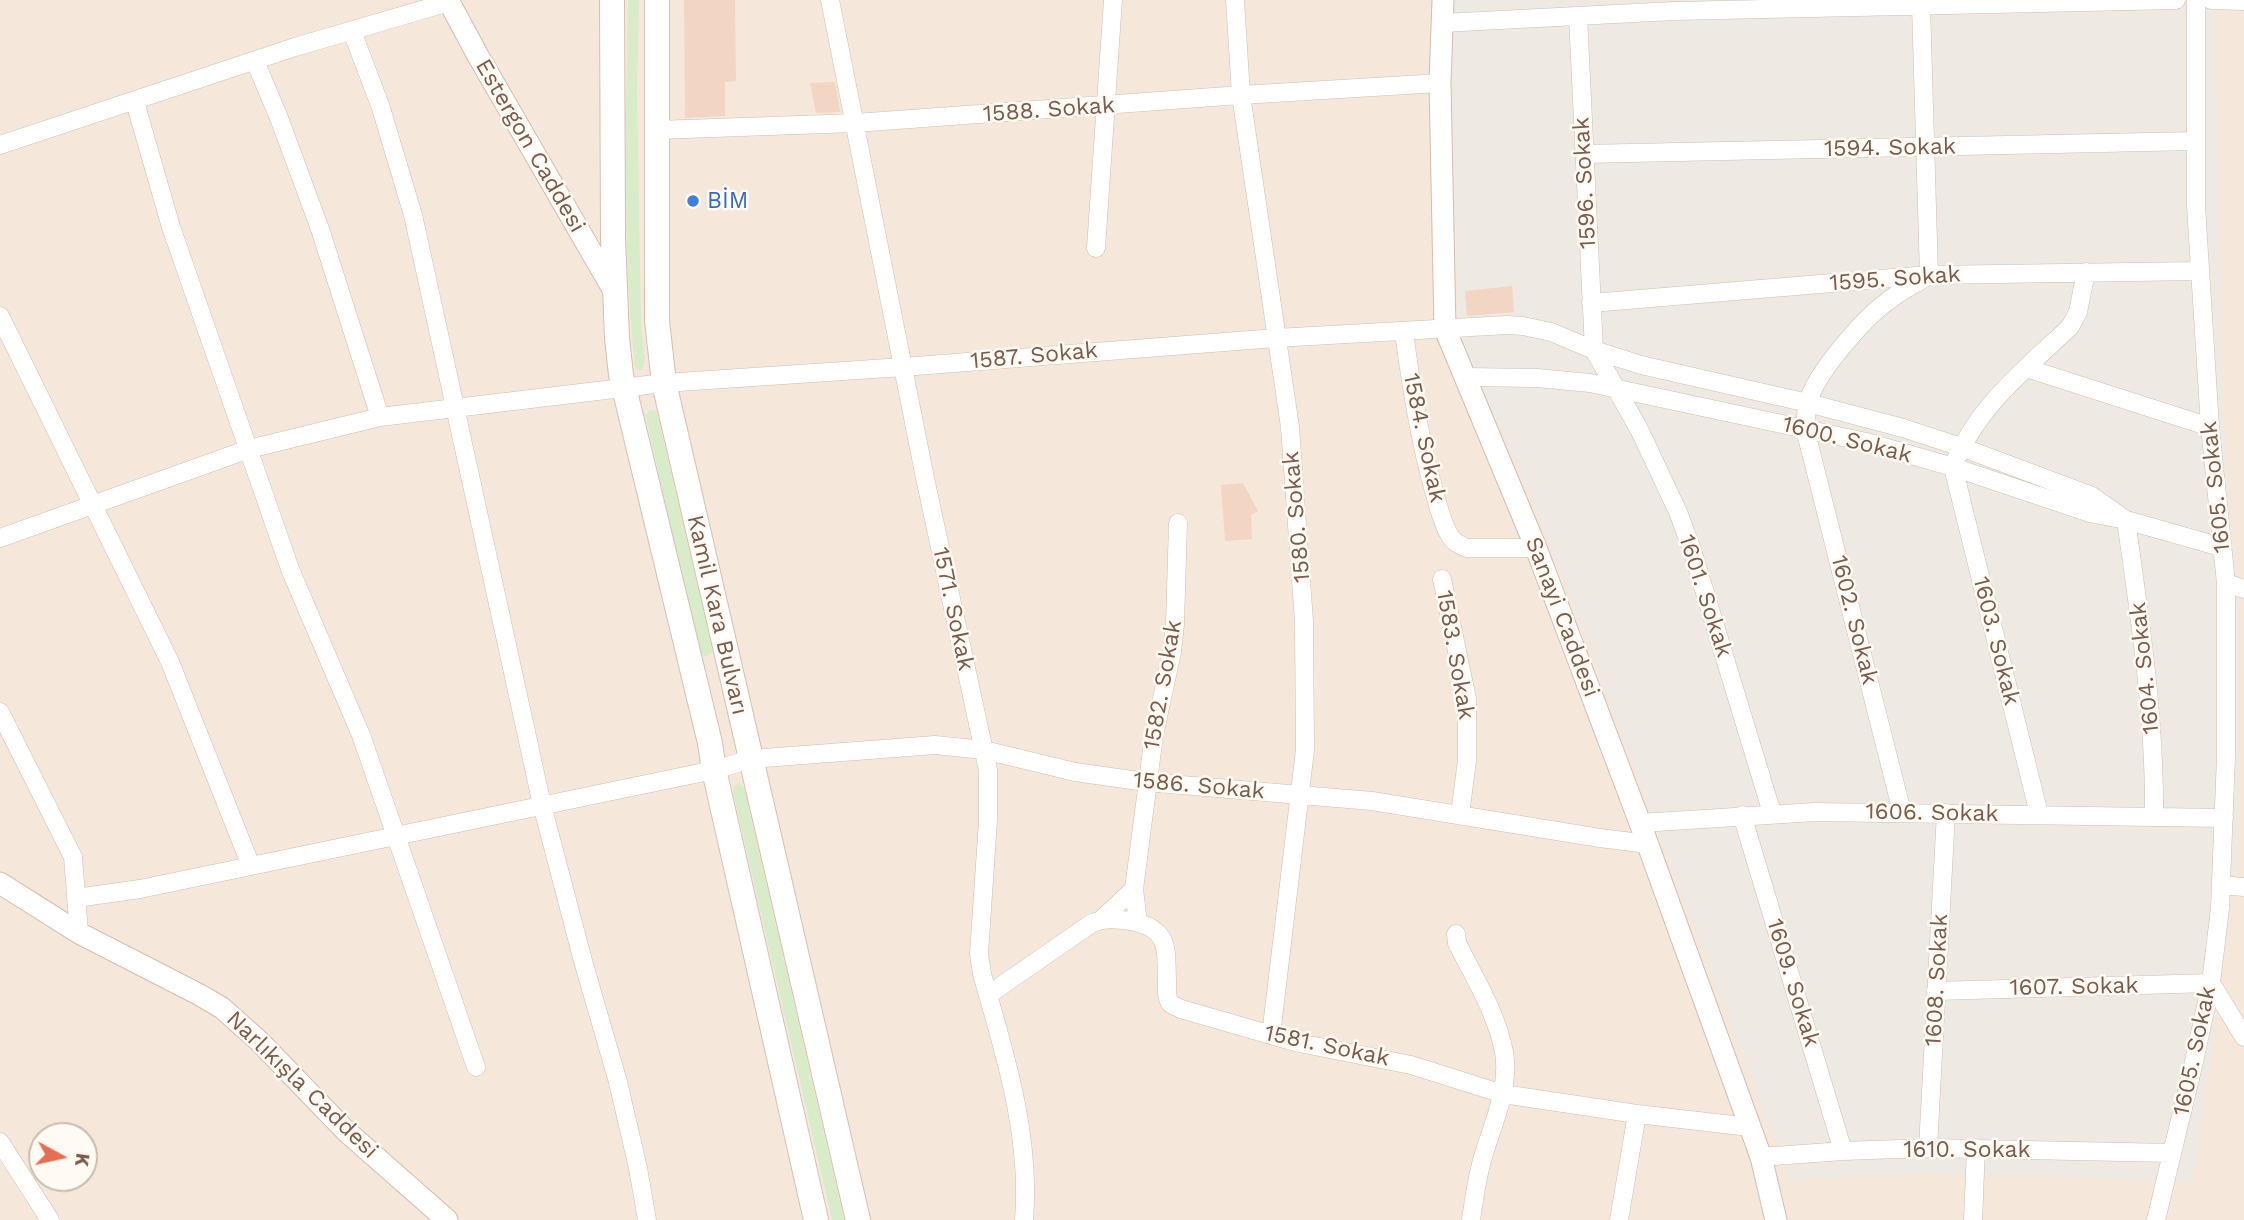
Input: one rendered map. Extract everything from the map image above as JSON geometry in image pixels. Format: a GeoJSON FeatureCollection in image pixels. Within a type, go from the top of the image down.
{"type":"FeatureCollection","features":[{"type":"Feature","properties":{"kind":"main road","name":"Kamil Kara Bulvarı"},"geometry":{"type":"LineString","coordinates":[[612,0],[612,239],[617,338],[624,387],[710,743],[816,1220]]}},
{"type":"Feature","properties":{"kind":"main road","name":"Kamil Kara Bulvarı"},"geometry":{"type":"LineString","coordinates":[[657,0],[657,321],[664,383],[858,1220]]}},
{"type":"Feature","properties":{"kind":"street","name":"1571. Sokak"},"geometry":{"type":"LineString","coordinates":[[830,0],[925,478],[984,750],[989,787],[979,954],[1022,1135],[1026,1186],[1024,1220]]}},
{"type":"Feature","properties":{"kind":"street"},"geometry":{"type":"LineString","coordinates":[[1096,248],[1113,0]]}},
{"type":"Feature","properties":{"kind":"street","name":"1580. Sokak"},"geometry":{"type":"LineString","coordinates":[[1235,0],[1241,95],[1290,428],[1302,579],[1306,723],[1301,794],[1271,1035]]}},
{"type":"Feature","properties":{"kind":"street","name":"Sanayi Caddesi"},"geometry":{"type":"LineString","coordinates":[[1443,0],[1440,83],[1445,329],[1536,548],[1640,822],[1761,1157],[1776,1220]]}},
{"type":"Feature","properties":{"kind":"street"},"geometry":{"type":"LineString","coordinates":[[1442,23],[1922,5],[2176,0]]}},
{"type":"Feature","properties":{"kind":"street","name":"1605. Sokak"},"geometry":{"type":"LineString","coordinates":[[2156,1220],[2211,984],[2222,884],[2227,722],[2225,583],[2199,271],[2195,141],[2196,0]]}},
{"type":"Feature","properties":{"kind":"street"},"geometry":{"type":"LineString","coordinates":[[2211,0],[2244,1]]}},
{"type":"Feature","properties":{"kind":"street","name":"Estergon Caddesi"},"geometry":{"type":"LineString","coordinates":[[449,1],[614,291]]}},
{"type":"Feature","properties":{"kind":"street"},"geometry":{"type":"LineString","coordinates":[[0,145],[255,61],[449,1]]}},
{"type":"Feature","properties":{"kind":"street"},"geometry":{"type":"LineString","coordinates":[[1805,429],[1812,390],[1860,327],[1889,300],[1929,275],[1922,5]]}},
{"type":"Feature","properties":{"kind":"street","name":"1596. Sokak"},"geometry":{"type":"LineString","coordinates":[[1578,16],[1594,350]]}},
{"type":"Feature","properties":{"kind":"street"},"geometry":{"type":"LineString","coordinates":[[352,31],[381,108],[412,215],[542,805],[618,1082],[647,1220]]}},
{"type":"Feature","properties":{"kind":"street"},"geometry":{"type":"LineString","coordinates":[[255,61],[320,229],[380,416]]}},
{"type":"Feature","properties":{"kind":"street","name":"1588. Sokak"},"geometry":{"type":"LineString","coordinates":[[657,130],[855,123],[1440,83]]}},
{"type":"Feature","properties":{"kind":"street"},"geometry":{"type":"LineString","coordinates":[[135,102],[171,227],[290,569],[361,735],[476,1066]]}},
{"type":"Feature","properties":{"kind":"street","name":"1594. Sokak"},"geometry":{"type":"LineString","coordinates":[[1584,154],[2195,141]]}},
{"type":"Feature","properties":{"kind":"street","name":"1595. Sokak"},"geometry":{"type":"LineString","coordinates":[[1591,303],[1929,275],[2199,271]]}},
{"type":"Feature","properties":{"kind":"street"},"geometry":{"type":"LineString","coordinates":[[1953,467],[1961,447],[1984,411],[2070,327],[2078,312],[2086,272]]}},
{"type":"Feature","properties":{"kind":"street"},"geometry":{"type":"LineString","coordinates":[[0,316],[170,662],[251,866]]}},
{"type":"Feature","properties":{"kind":"street","name":"1587. Sokak"},"geometry":{"type":"LineString","coordinates":[[0,538],[249,449],[380,416],[664,383],[1276,338],[1486,326],[1523,326],[1551,332],[1594,350],[1676,374],[1808,403],[1903,428],[2092,496],[2126,520]]}},
{"type":"Feature","properties":{"kind":"street","name":"1584. Sokak"},"geometry":{"type":"LineString","coordinates":[[1404,332],[1424,457],[1450,537],[1467,548],[1536,548]]}},
{"type":"Feature","properties":{"kind":"street","name":"1601. Sokak"},"geometry":{"type":"LineString","coordinates":[[1594,350],[1661,473],[1692,550],[1772,813]]}},
{"type":"Feature","properties":{"kind":"street"},"geometry":{"type":"LineString","coordinates":[[2026,368],[2210,427]]}},
{"type":"Feature","properties":{"kind":"street","name":"1600. Sokak"},"geometry":{"type":"LineString","coordinates":[[1465,377],[1560,379],[1616,387],[1866,442],[1953,467],[2090,513],[2126,520],[2221,547]]}},
{"type":"Feature","properties":{"kind":"street","name":"1602. Sokak"},"geometry":{"type":"LineString","coordinates":[[1805,429],[1902,812]]}},
{"type":"Feature","properties":{"kind":"street","name":"1603. Sokak"},"geometry":{"type":"LineString","coordinates":[[1953,467],[2039,814]]}},
{"type":"Feature","properties":{"kind":"street","name":"1604. Sokak"},"geometry":{"type":"LineString","coordinates":[[2126,520],[2152,719],[2154,817]]}},
{"type":"Feature","properties":{"kind":"street","name":"1582. Sokak"},"geometry":{"type":"LineString","coordinates":[[1138,923],[1134,889],[1146,782],[1161,695],[1172,652],[1178,523]]}},
{"type":"Feature","properties":{"kind":"street","name":"1583. Sokak"},"geometry":{"type":"LineString","coordinates":[[1442,579],[1467,699],[1467,760],[1460,815]]}},
{"type":"Feature","properties":{"kind":"street"},"geometry":{"type":"LineString","coordinates":[[2225,583],[2244,589]]}},
{"type":"Feature","properties":{"kind":"street"},"geometry":{"type":"LineString","coordinates":[[0,712],[73,857],[79,933]]}},
{"type":"Feature","properties":{"kind":"street","name":"1586. Sokak"},"geometry":{"type":"LineString","coordinates":[[76,898],[139,889],[251,866],[751,759],[934,745],[984,750],[1075,772],[1146,782],[1371,801],[1648,844]]}},
{"type":"Feature","properties":{"kind":"street","name":"1606. Sokak"},"geometry":{"type":"LineString","coordinates":[[1640,822],[1772,813],[1902,812],[2224,818]]}},
{"type":"Feature","properties":{"kind":"street","name":"1608. Sokak"},"geometry":{"type":"LineString","coordinates":[[1928,1148],[1946,813]]}},
{"type":"Feature","properties":{"kind":"street","name":"1609. Sokak"},"geometry":{"type":"LineString","coordinates":[[1742,815],[1843,1151]]}},
{"type":"Feature","properties":{"kind":"street","name":"Narlıkışla Caddesi"},"geometry":{"type":"LineString","coordinates":[[0,883],[79,933],[222,1008],[260,1042],[346,1130],[447,1220]]}},
{"type":"Feature","properties":{"kind":"street"},"geometry":{"type":"LineString","coordinates":[[2222,884],[2244,887]]}},
{"type":"Feature","properties":{"kind":"street"},"geometry":{"type":"LineString","coordinates":[[1102,919],[1134,889]]}},
{"type":"Feature","properties":{"kind":"street"},"geometry":{"type":"LineString","coordinates":[[988,995],[1091,923],[1102,919],[1138,923]]}},
{"type":"Feature","properties":{"kind":"street","name":"1581. Sokak"},"geometry":{"type":"LineString","coordinates":[[1138,923],[1151,926],[1164,943],[1167,995],[1171,1004],[1181,1009],[1299,1043],[1411,1065],[1503,1094],[1750,1127]]}},
{"type":"Feature","properties":{"kind":"street"},"geometry":{"type":"LineString","coordinates":[[1456,934],[1457,943],[1485,999],[1504,1052],[1503,1094],[1479,1174],[1471,1220]]}},
{"type":"Feature","properties":{"kind":"street"},"geometry":{"type":"LineString","coordinates":[[2211,984],[2244,1037]]}},
{"type":"Feature","properties":{"kind":"street","name":"1607. Sokak"},"geometry":{"type":"LineString","coordinates":[[1936,990],[2211,984]]}},
{"type":"Feature","properties":{"kind":"street"},"geometry":{"type":"LineString","coordinates":[[1619,1220],[1637,1114]]}},
{"type":"Feature","properties":{"kind":"street"},"geometry":{"type":"LineString","coordinates":[[0,1142],[50,1220]]}},
{"type":"Feature","properties":{"kind":"street","name":"1610. Sokak"},"geometry":{"type":"LineString","coordinates":[[1761,1157],[1928,1148],[2172,1153]]}},
{"type":"Feature","properties":{"kind":"street"},"geometry":{"type":"LineString","coordinates":[[1973,1220],[1976,1148]]}},
{"type":"Feature","properties":{"kind":"shaded area"},"geometry":{"type":"Polygon","coordinates":[[[0,0],[2244,0],[2244,1220],[0,1220],[0,0]]]}},
{"type":"Feature","properties":{"kind":"shaded area"},"geometry":{"type":"Polygon","coordinates":[[[1451,0],[2215,0],[2224,424],[2241,622],[2239,857],[2193,1182],[1927,1173],[1790,1181],[1521,471],[1460,342],[1448,66],[1451,0]]]}},
{"type":"Feature","properties":{"kind":"green space"},"geometry":{"type":"Polygon","coordinates":[[[628,0],[639,0],[637,91],[641,326],[645,358],[642,370],[635,366],[628,275],[628,0]]]}},
{"type":"Feature","properties":{"kind":"green space"},"geometry":{"type":"Polygon","coordinates":[[[650,410],[656,412],[658,418],[712,648],[712,652],[707,656],[701,655],[698,648],[649,431],[646,415],[650,410]]]}},
{"type":"Feature","properties":{"kind":"green space"},"geometry":{"type":"Polygon","coordinates":[[[739,783],[744,788],[844,1220],[832,1220],[733,792],[734,786],[739,783]]]}},
{"type":"Feature","properties":{"kind":"building"},"geometry":{"type":"Polygon","coordinates":[[[684,0],[735,0],[736,81],[725,82],[725,116],[685,118],[684,0]]]}},
{"type":"Feature","properties":{"kind":"building"},"geometry":{"type":"Polygon","coordinates":[[[835,82],[840,112],[816,113],[810,83],[835,82]]]}},
{"type":"Feature","properties":{"kind":"building"},"geometry":{"type":"Polygon","coordinates":[[[1512,286],[1514,312],[1467,316],[1465,291],[1512,286]]]}},
{"type":"Feature","properties":{"kind":"building"},"geometry":{"type":"Polygon","coordinates":[[[1243,483],[1258,511],[1251,515],[1252,539],[1225,541],[1221,485],[1243,483]]]}},
{"type":"Feature","properties":{"kind":"place","name":"BİM"},"geometry":{"type":"Point","coordinates":[693,201]}}]}
